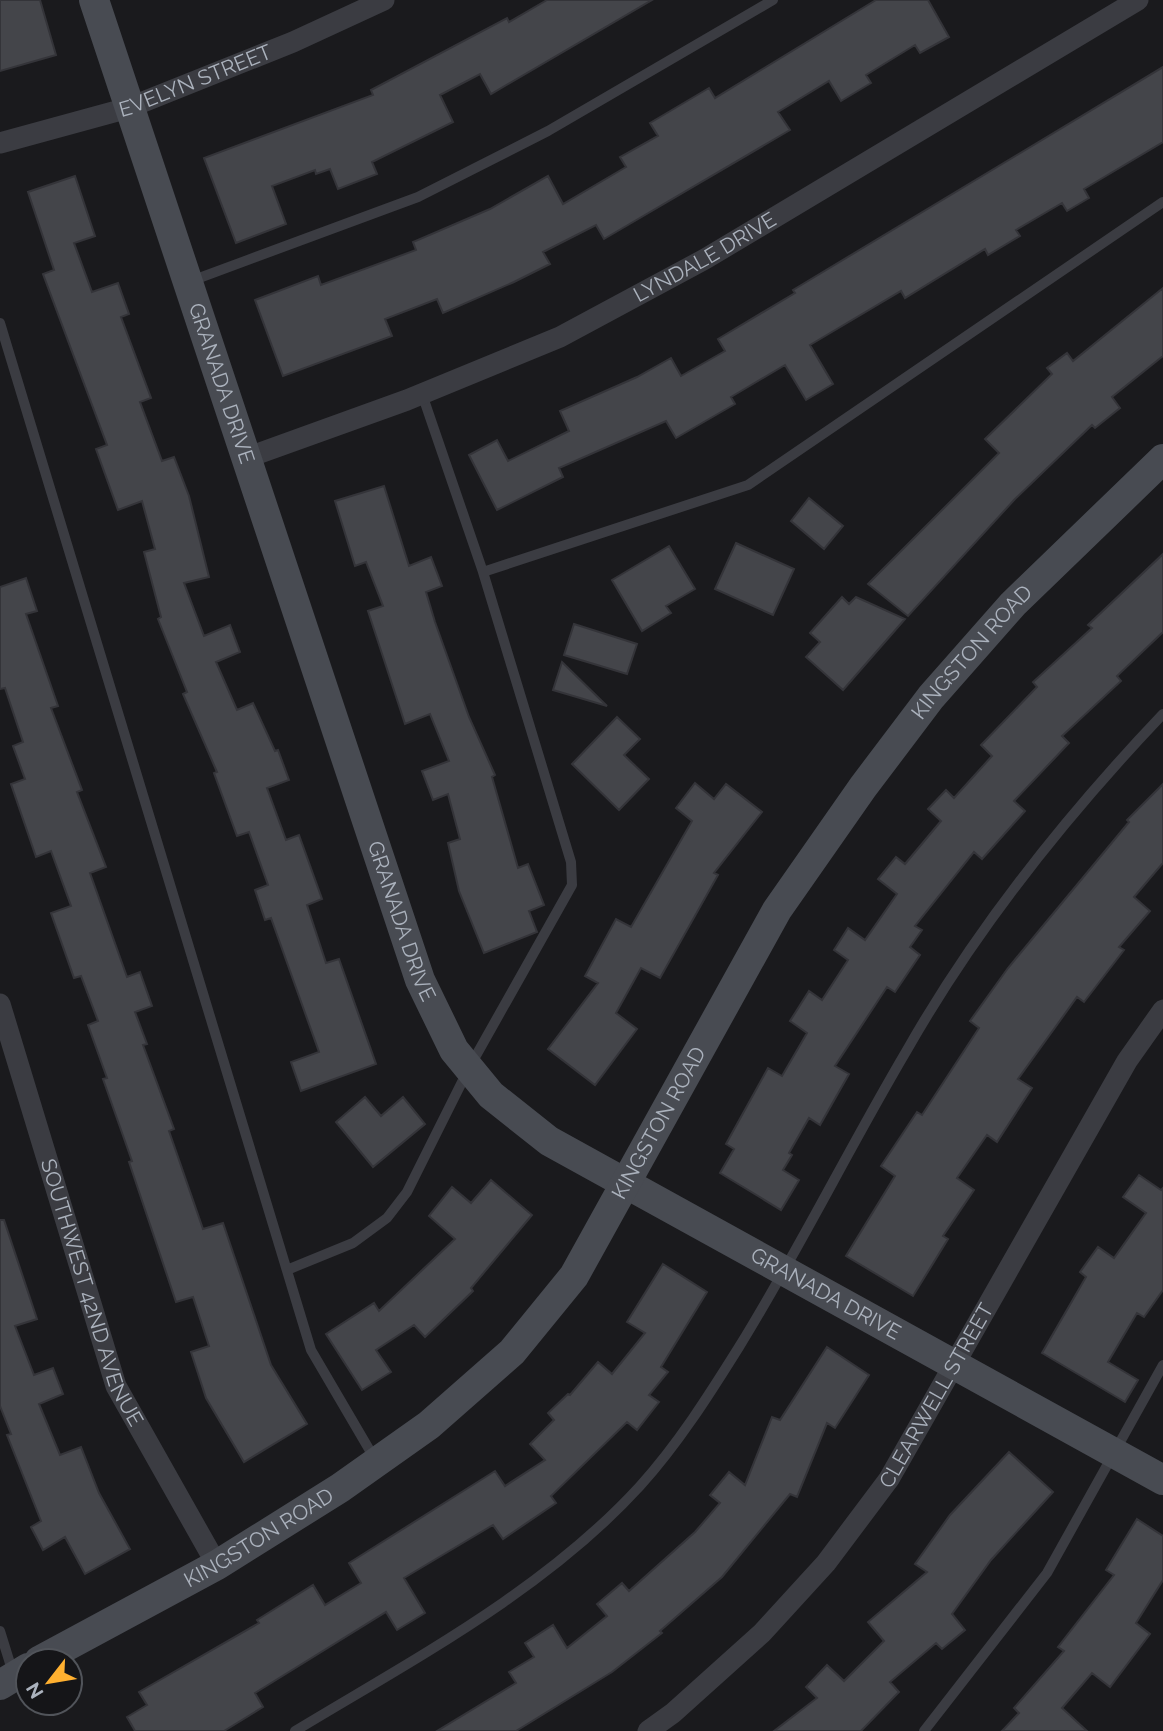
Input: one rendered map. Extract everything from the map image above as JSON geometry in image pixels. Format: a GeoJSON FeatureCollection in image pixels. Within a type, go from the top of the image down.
{"type":"FeatureCollection","features":[{"type":"Feature","properties":{"kind":"street","name":"GRANADA DRIVE"},"geometry":{"type":"LineString","coordinates":[[94,0],[420,980],[454,1050],[491,1095],[549,1141],[1163,1480]]}},
{"type":"Feature","properties":{"kind":"street","name":"EVELYN STREET"},"geometry":{"type":"LineString","coordinates":[[0,143],[128,108],[293,42],[384,0]]}},
{"type":"Feature","properties":{"kind":"street","name":"LYNDALE DRIVE"},"geometry":{"type":"LineString","coordinates":[[246,458],[422,394],[560,337],[705,259],[1138,0]]}},
{"type":"Feature","properties":{"kind":"street","name":"KINGSTON ROAD"},"geometry":{"type":"LineString","coordinates":[[66,1647],[217,1565],[376,1462],[429,1425],[512,1352],[574,1276],[777,910],[863,788],[931,697],[1013,604],[1163,458]]}},
{"type":"Feature","properties":{"kind":"street","name":"SOUTHWEST 42ND AVENUE"},"geometry":{"type":"LineString","coordinates":[[0,1004],[116,1385],[217,1565]]}},
{"type":"Feature","properties":{"kind":"street","name":"CLEARWELL STREET"},"geometry":{"type":"LineString","coordinates":[[648,1731],[673,1713],[762,1633],[826,1563],[889,1479],[1127,1061],[1163,1010]]}},
{"type":"Feature","properties":{"kind":"lane"},"geometry":{"type":"LineString","coordinates":[[187,282],[418,197],[548,131],[773,0]]}},
{"type":"Feature","properties":{"kind":"lane"},"geometry":{"type":"LineString","coordinates":[[483,572],[748,485],[1163,202]]}},
{"type":"Feature","properties":{"kind":"lane"},"geometry":{"type":"LineString","coordinates":[[0,323],[311,1350],[376,1462]]}},
{"type":"Feature","properties":{"kind":"lane"},"geometry":{"type":"LineString","coordinates":[[287,1270],[353,1243],[387,1218],[407,1192],[469,1068],[572,885],[571,862],[483,572],[422,394]]}},
{"type":"Feature","properties":{"kind":"lane"},"geometry":{"type":"LineString","coordinates":[[295,1731],[497,1606],[593,1531],[637,1489],[665,1457],[716,1384],[786,1272],[907,1048],[984,928],[1093,788],[1163,714]]}},
{"type":"Feature","properties":{"kind":"lane"},"geometry":{"type":"LineString","coordinates":[[924,1731],[1047,1573],[1163,1366]]}},
{"type":"Feature","properties":{"kind":"lane"},"geometry":{"type":"LineString","coordinates":[[0,1631],[14,1660]]}},
{"type":"Feature","properties":{"kind":"building"},"geometry":{"type":"Polygon","coordinates":[[[0,0],[40,0],[56,55],[0,71],[0,0]]]}},
{"type":"Feature","properties":{"kind":"building"},"geometry":{"type":"Polygon","coordinates":[[[547,0],[652,0],[491,94],[480,74],[440,95],[453,122],[372,162],[377,174],[338,189],[330,169],[316,174],[315,170],[272,186],[286,224],[236,243],[204,158],[373,95],[371,90],[507,18],[509,22],[547,0]]]}},
{"type":"Feature","properties":{"kind":"building"},"geometry":{"type":"Polygon","coordinates":[[[876,0],[928,0],[949,37],[920,53],[915,45],[866,75],[871,83],[841,101],[829,81],[778,112],[790,130],[604,239],[596,225],[543,252],[550,264],[514,282],[443,313],[437,299],[385,319],[392,336],[283,376],[255,300],[318,276],[321,285],[416,250],[413,242],[490,209],[548,176],[563,204],[626,167],[620,157],[658,136],[650,123],[709,88],[715,98],[876,0]]]}},
{"type":"Feature","properties":{"kind":"building"},"geometry":{"type":"Polygon","coordinates":[[[1163,67],[1163,142],[1084,189],[1089,198],[1067,211],[1062,203],[1016,230],[1020,236],[988,255],[985,249],[905,298],[901,291],[810,345],[833,384],[806,400],[785,365],[731,397],[735,404],[676,438],[666,421],[559,468],[563,477],[497,510],[469,455],[497,440],[508,461],[569,431],[560,411],[637,377],[671,358],[681,376],[725,351],[718,339],[795,293],[793,290],[1163,67]]]}},
{"type":"Feature","properties":{"kind":"building"},"geometry":{"type":"Polygon","coordinates":[[[75,176],[95,236],[74,243],[92,292],[118,283],[129,314],[121,317],[151,398],[140,402],[162,461],[174,457],[189,496],[209,577],[184,583],[204,636],[230,625],[240,652],[216,662],[237,710],[253,703],[275,751],[278,750],[289,780],[267,788],[286,840],[299,835],[322,899],[307,905],[326,963],[339,959],[376,1064],[301,1091],[291,1062],[319,1052],[271,918],[265,920],[255,890],[268,885],[249,832],[237,836],[214,773],[217,772],[183,694],[187,692],[158,619],[161,617],[144,552],[155,549],[142,501],[118,510],[96,449],[107,445],[43,274],[54,270],[28,192],[75,176]]]}},
{"type":"Feature","properties":{"kind":"building"},"geometry":{"type":"Polygon","coordinates":[[[1163,288],[1163,356],[1112,397],[1120,408],[1095,428],[1092,425],[1015,499],[908,616],[868,584],[999,453],[985,439],[1052,374],[1047,368],[1067,353],[1073,361],[1163,288]]]}},
{"type":"Feature","properties":{"kind":"building"},"geometry":{"type":"Polygon","coordinates":[[[384,486],[409,566],[431,557],[442,586],[426,592],[435,622],[469,717],[495,775],[492,777],[518,868],[528,864],[544,905],[529,911],[537,932],[484,953],[459,891],[448,843],[460,839],[448,794],[433,800],[422,771],[449,761],[430,714],[405,724],[368,611],[383,606],[366,562],[355,566],[335,501],[384,486]]]}},
{"type":"Feature","properties":{"kind":"building"},"geometry":{"type":"Polygon","coordinates":[[[809,498],[843,526],[824,549],[791,521],[809,498]]]}},
{"type":"Feature","properties":{"kind":"building"},"geometry":{"type":"Polygon","coordinates":[[[736,543],[794,569],[773,615],[715,589],[736,543]]]}},
{"type":"Feature","properties":{"kind":"building"},"geometry":{"type":"Polygon","coordinates":[[[669,546],[695,589],[666,606],[671,613],[642,631],[612,580],[669,546]]]}},
{"type":"Feature","properties":{"kind":"building"},"geometry":{"type":"Polygon","coordinates":[[[1163,554],[1163,632],[1117,676],[1121,681],[1062,736],[1069,743],[1014,801],[1025,811],[982,859],[974,852],[915,926],[922,930],[910,947],[920,955],[895,992],[887,987],[835,1066],[849,1074],[820,1125],[809,1118],[789,1153],[792,1155],[783,1170],[799,1180],[781,1210],[720,1173],[734,1149],[726,1144],[768,1068],[782,1076],[807,1033],[790,1021],[809,991],[822,1000],[848,960],[834,950],[848,928],[865,940],[897,894],[878,879],[896,857],[905,864],[941,821],[928,809],[946,790],[954,798],[992,756],[981,745],[1037,687],[1033,682],[1092,628],[1088,625],[1163,554]]]}},
{"type":"Feature","properties":{"kind":"building"},"geometry":{"type":"Polygon","coordinates":[[[26,578],[37,611],[26,614],[58,706],[51,708],[82,790],[77,792],[106,867],[90,873],[127,977],[140,972],[152,1006],[135,1012],[147,1044],[143,1045],[174,1129],[169,1131],[203,1229],[223,1223],[271,1365],[307,1424],[244,1462],[206,1398],[191,1352],[209,1346],[193,1297],[176,1302],[129,1162],[132,1161],[103,1079],[107,1078],[88,1025],[98,1021],[81,976],[74,978],[51,913],[71,906],[51,851],[36,857],[11,784],[25,779],[13,746],[23,742],[5,688],[0,689],[0,587],[26,578]]]}},
{"type":"Feature","properties":{"kind":"building"},"geometry":{"type":"Polygon","coordinates":[[[842,597],[849,604],[856,597],[905,619],[843,690],[806,657],[820,642],[810,633],[842,597]]]}},
{"type":"Feature","properties":{"kind":"building"},"geometry":{"type":"Polygon","coordinates":[[[574,624],[637,644],[627,674],[564,655],[574,624]]]}},
{"type":"Feature","properties":{"kind":"building"},"geometry":{"type":"Polygon","coordinates":[[[562,662],[607,706],[553,690],[562,662]]]}},
{"type":"Feature","properties":{"kind":"building"},"geometry":{"type":"Polygon","coordinates":[[[617,717],[640,739],[624,755],[649,779],[619,810],[572,764],[617,717]]]}},
{"type":"Feature","properties":{"kind":"building"},"geometry":{"type":"Polygon","coordinates":[[[695,783],[714,799],[726,784],[762,812],[714,873],[718,875],[660,978],[641,968],[616,1013],[637,1029],[595,1085],[548,1049],[598,983],[585,976],[616,919],[631,927],[692,821],[676,808],[695,783]]]}},
{"type":"Feature","properties":{"kind":"building"},"geometry":{"type":"Polygon","coordinates":[[[1163,784],[1163,863],[1134,897],[1150,911],[1119,947],[1124,950],[1084,1002],[1077,997],[1018,1079],[1032,1088],[997,1142],[987,1135],[957,1178],[974,1190],[943,1236],[948,1239],[913,1296],[846,1256],[895,1176],[881,1166],[917,1112],[922,1115],[979,1028],[970,1021],[1008,968],[1129,822],[1127,820],[1163,784]]]}},
{"type":"Feature","properties":{"kind":"building"},"geometry":{"type":"Polygon","coordinates":[[[365,1097],[381,1116],[403,1097],[425,1124],[373,1167],[336,1122],[365,1097]]]}},
{"type":"Feature","properties":{"kind":"building"},"geometry":{"type":"Polygon","coordinates":[[[1139,1175],[1161,1190],[1163,1188],[1163,1290],[1144,1317],[1137,1313],[1108,1362],[1138,1380],[1125,1402],[1042,1353],[1086,1277],[1080,1272],[1098,1247],[1114,1258],[1146,1213],[1123,1197],[1139,1175]]]}},
{"type":"Feature","properties":{"kind":"building"},"geometry":{"type":"Polygon","coordinates":[[[491,1180],[532,1215],[471,1288],[473,1291],[425,1337],[414,1325],[376,1350],[391,1372],[362,1390],[326,1334],[374,1303],[379,1311],[455,1239],[429,1216],[452,1187],[471,1203],[491,1180]]]}},
{"type":"Feature","properties":{"kind":"building"},"geometry":{"type":"Polygon","coordinates":[[[0,1220],[4,1220],[37,1319],[15,1326],[34,1375],[53,1368],[63,1394],[39,1404],[60,1455],[81,1447],[99,1493],[130,1549],[85,1574],[65,1537],[43,1550],[31,1527],[41,1521],[7,1435],[11,1434],[0,1406],[0,1220]]]}},
{"type":"Feature","properties":{"kind":"building"},"geometry":{"type":"Polygon","coordinates":[[[663,1264],[707,1292],[661,1367],[668,1372],[649,1395],[659,1402],[637,1430],[627,1422],[551,1496],[556,1503],[503,1539],[493,1525],[404,1578],[425,1613],[397,1630],[386,1612],[255,1693],[263,1707],[224,1731],[135,1731],[127,1717],[147,1705],[139,1692],[259,1623],[257,1620],[313,1585],[325,1605],[361,1583],[349,1563],[495,1471],[505,1486],[545,1460],[530,1444],[554,1420],[548,1413],[570,1395],[598,1362],[612,1374],[645,1333],[627,1322],[663,1264]]]}},
{"type":"Feature","properties":{"kind":"building"},"geometry":{"type":"Polygon","coordinates":[[[827,1347],[869,1375],[835,1428],[827,1423],[797,1497],[790,1494],[722,1577],[660,1631],[662,1633],[612,1672],[516,1731],[437,1731],[516,1683],[509,1672],[534,1657],[525,1643],[553,1625],[567,1648],[607,1616],[597,1604],[622,1583],[629,1591],[695,1532],[720,1503],[710,1495],[729,1472],[745,1485],[772,1417],[780,1420],[827,1347]]]}},
{"type":"Feature","properties":{"kind":"building"},"geometry":{"type":"Polygon","coordinates":[[[1009,1452],[1053,1492],[991,1560],[952,1614],[965,1630],[942,1649],[936,1643],[890,1682],[899,1692],[861,1731],[774,1731],[817,1698],[806,1687],[827,1665],[844,1681],[884,1641],[868,1622],[927,1572],[915,1564],[950,1515],[1009,1452]]]}},
{"type":"Feature","properties":{"kind":"building"},"geometry":{"type":"Polygon","coordinates":[[[1137,1519],[1163,1536],[1163,1580],[1136,1623],[1150,1634],[1110,1687],[1092,1673],[1062,1708],[1087,1731],[1002,1731],[1019,1713],[1014,1708],[1064,1651],[1058,1647],[1114,1575],[1106,1570],[1137,1519]]]}}]}
